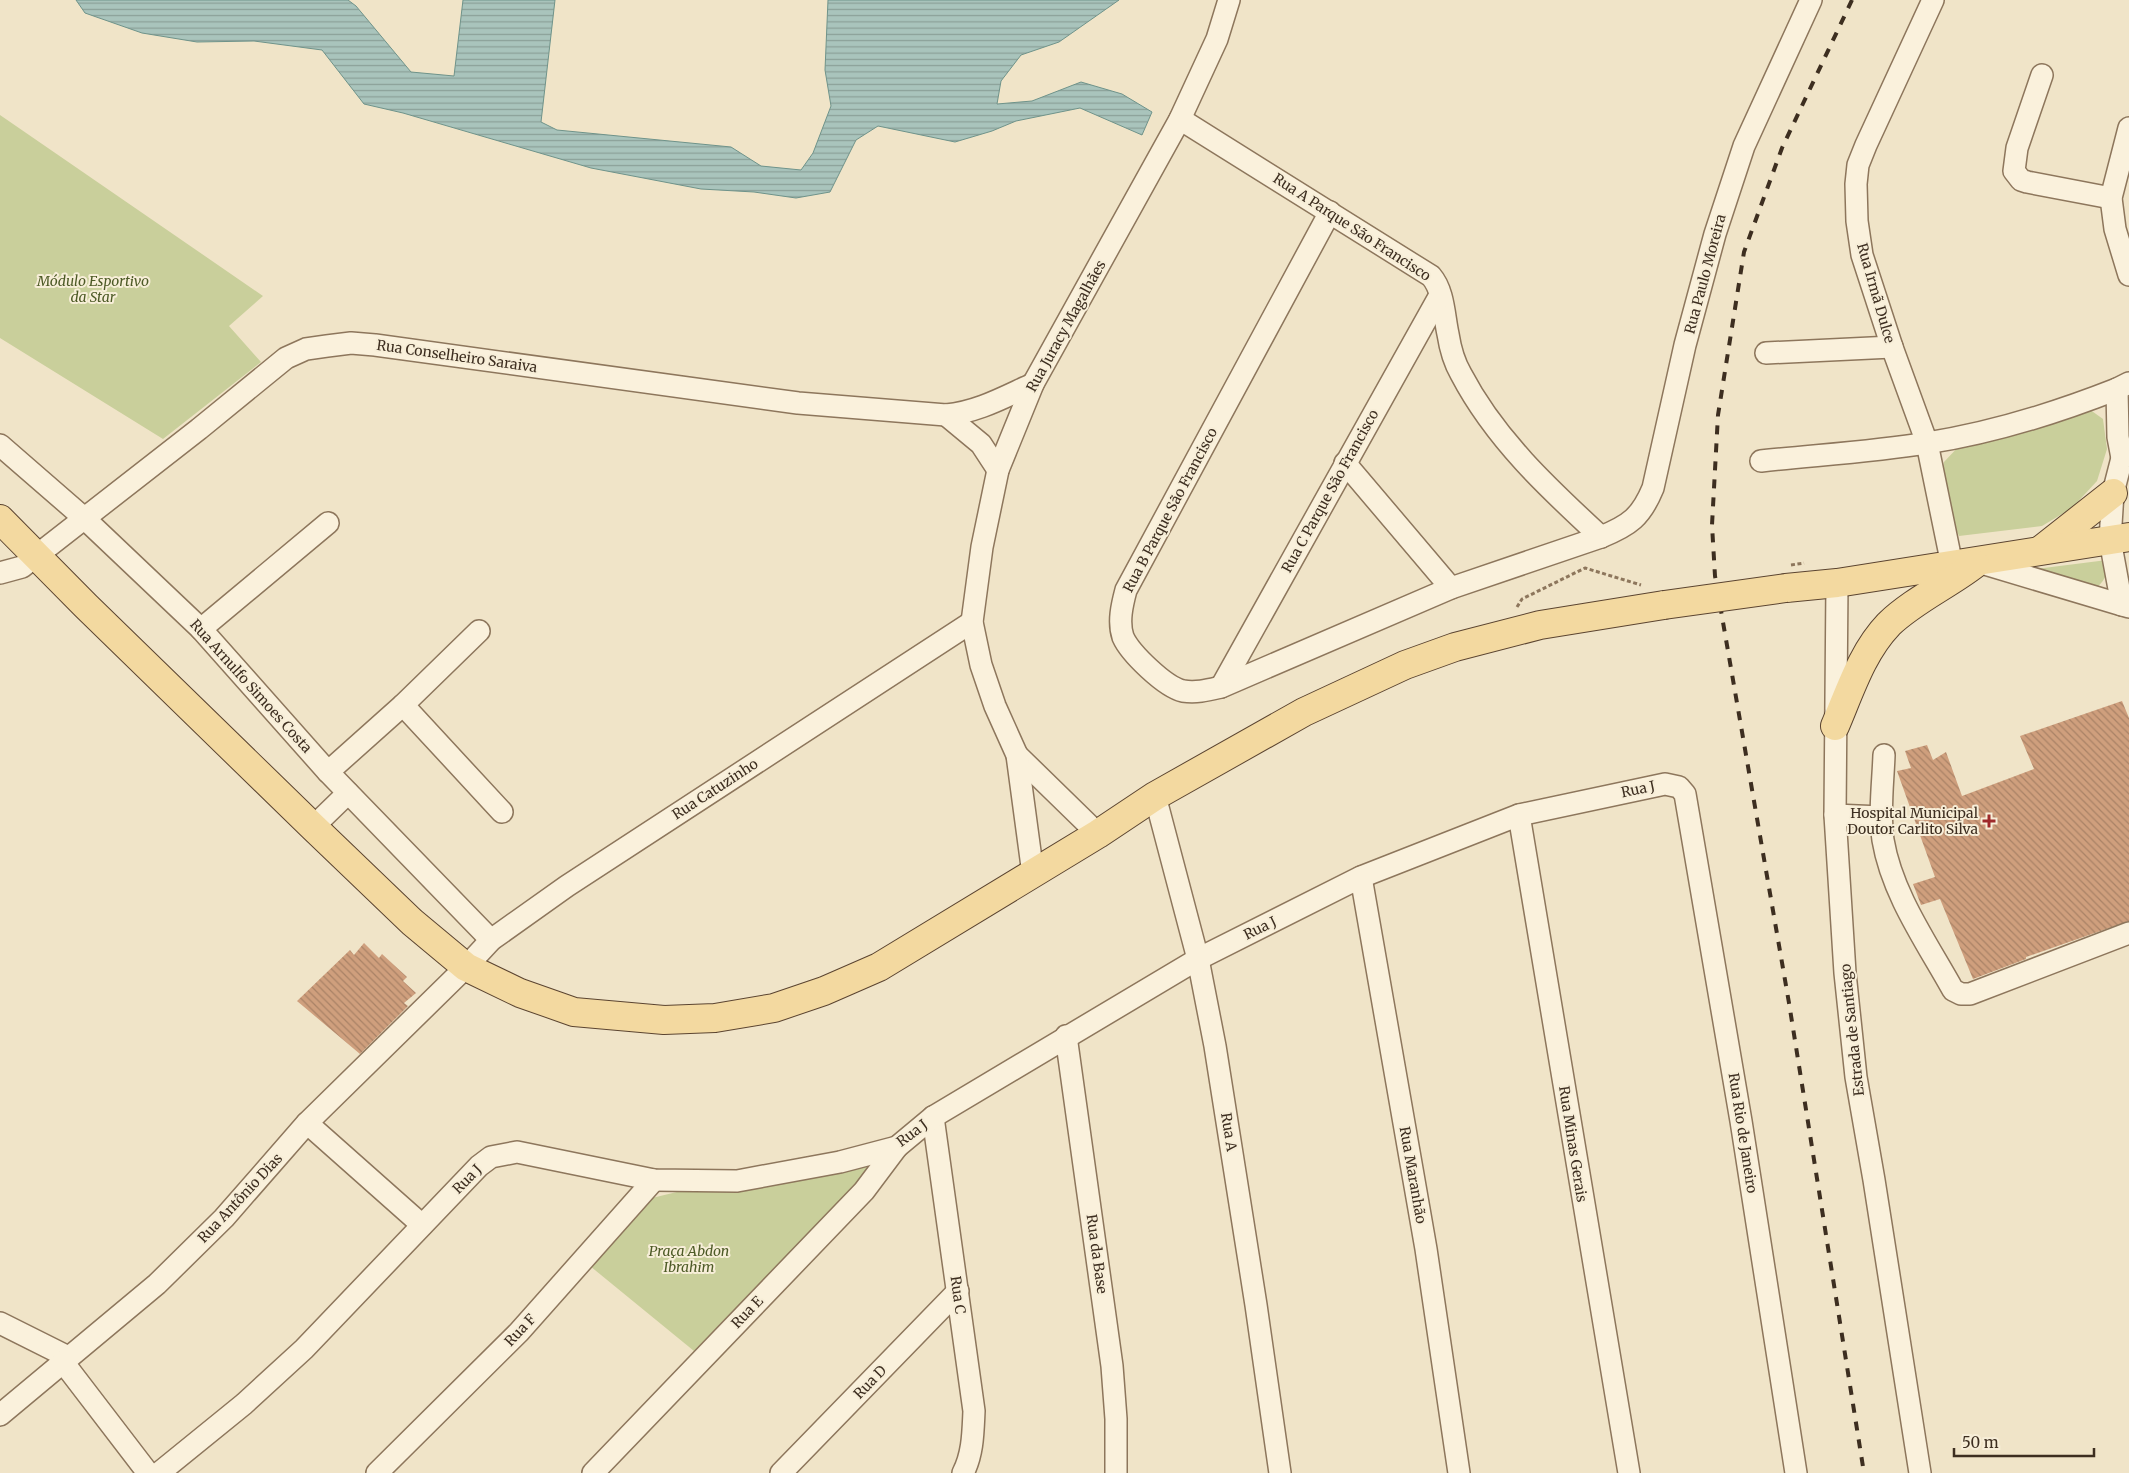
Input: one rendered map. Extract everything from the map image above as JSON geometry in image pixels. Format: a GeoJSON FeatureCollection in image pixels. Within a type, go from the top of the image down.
{"type":"FeatureCollection","features":[{"type":"Feature","properties":{"kind":"main road"},"geometry":{"type":"LineString","coordinates":[[2039,552],[2113,493]]}},
{"type":"Feature","properties":{"kind":"main road"},"geometry":{"type":"LineString","coordinates":[[0,519],[313,827],[412,922],[466,967],[520,993],[574,1012],[664,1020],[715,1018],[774,1008],[824,991],[879,967],[1098,834],[1155,796],[1304,712],[1405,665],[1455,647],[1540,625],[1664,605],[1837,583],[2119,538]]}},
{"type":"Feature","properties":{"kind":"main road"},"geometry":{"type":"LineString","coordinates":[[1835,726],[1859,668],[1871,647],[1890,624],[1915,604],[1960,576],[1965,563]]}},
{"type":"Feature","properties":{"kind":"street","name":"Rua Juracy Magalhães"},"geometry":{"type":"LineString","coordinates":[[1017,755],[995,706],[980,665],[972,622],[982,547],[998,470],[1033,384],[1180,119],[1216,39],[1229,0]]}},
{"type":"Feature","properties":{"kind":"street","name":"Rua Paulo Moreira"},"geometry":{"type":"LineString","coordinates":[[1601,537],[1621,529],[1634,521],[1645,506],[1653,488],[1685,345],[1715,234],[1744,146],[1811,0]]}},
{"type":"Feature","properties":{"kind":"street","name":"Rua Irmã Dulce"},"geometry":{"type":"LineString","coordinates":[[1934,0],[1858,165],[1856,184],[1858,221],[1862,255],[1892,348],[1927,443],[1965,563]]}},
{"type":"Feature","properties":{"kind":"street"},"geometry":{"type":"LineString","coordinates":[[2042,75],[2017,148],[2014,171],[2021,180],[2027,182],[2111,198]]}},
{"type":"Feature","properties":{"kind":"street","name":"Rua A Parque São Francisco"},"geometry":{"type":"LineString","coordinates":[[1180,119],[1431,276],[1436,281],[1448,335],[1460,373],[1494,427],[1549,489],[1601,537]]}},
{"type":"Feature","properties":{"kind":"street"},"geometry":{"type":"LineString","coordinates":[[2129,128],[2111,198],[2115,228],[2129,275]]}},
{"type":"Feature","properties":{"kind":"street","name":"Rua B Parque São Francisco"},"geometry":{"type":"LineString","coordinates":[[1330,212],[1126,590],[1122,605],[1122,635],[1130,651],[1162,679],[1180,690],[1198,692],[1221,687],[1451,588],[1601,537]]}},
{"type":"Feature","properties":{"kind":"street","name":"Rua C Parque São Francisco"},"geometry":{"type":"LineString","coordinates":[[1221,687],[1440,295]]}},
{"type":"Feature","properties":{"kind":"street","name":"Rua Conselheiro Saraiva"},"geometry":{"type":"LineString","coordinates":[[0,573],[22,567],[199,429],[286,358],[306,350],[327,346],[350,344],[376,345],[798,403],[946,415],[963,413],[983,407],[1033,384]]}},
{"type":"Feature","properties":{"kind":"street"},"geometry":{"type":"LineString","coordinates":[[1766,353],[1892,348]]}},
{"type":"Feature","properties":{"kind":"street"},"geometry":{"type":"LineString","coordinates":[[1760,461],[1927,443],[2026,421],[2074,406],[2123,386],[2118,437],[2126,456],[2113,493],[2126,606],[1965,563]]}},
{"type":"Feature","properties":{"kind":"street"},"geometry":{"type":"LineString","coordinates":[[946,415],[981,444],[998,470]]}},
{"type":"Feature","properties":{"kind":"street","name":"Rua Arnulfo Simoes Costa"},"geometry":{"type":"LineString","coordinates":[[0,445],[84,518],[201,629],[328,772],[491,940]]}},
{"type":"Feature","properties":{"kind":"street"},"geometry":{"type":"LineString","coordinates":[[1345,463],[1451,588]]}},
{"type":"Feature","properties":{"kind":"street"},"geometry":{"type":"LineString","coordinates":[[201,629],[328,523]]}},
{"type":"Feature","properties":{"kind":"street","name":"Estrada de Santiago"},"geometry":{"type":"LineString","coordinates":[[1837,583],[1835,815],[1845,973],[1856,1077],[1920,1473]]}},
{"type":"Feature","properties":{"kind":"street","name":"Rua Catuzinho"},"geometry":{"type":"LineString","coordinates":[[466,967],[491,940],[567,886],[972,622]]}},
{"type":"Feature","properties":{"kind":"street"},"geometry":{"type":"LineString","coordinates":[[328,772],[479,631]]}},
{"type":"Feature","properties":{"kind":"street"},"geometry":{"type":"LineString","coordinates":[[403,704],[502,812]]}},
{"type":"Feature","properties":{"kind":"street"},"geometry":{"type":"LineString","coordinates":[[1017,755],[1098,834]]}},
{"type":"Feature","properties":{"kind":"street"},"geometry":{"type":"LineString","coordinates":[[1017,755],[1032,874]]}},
{"type":"Feature","properties":{"kind":"street"},"geometry":{"type":"LineString","coordinates":[[1884,756],[1881,817],[1888,864],[1899,890],[1953,990],[1964,995],[1970,994],[2129,933]]}},
{"type":"Feature","properties":{"kind":"street","name":"Rua J"},"geometry":{"type":"LineString","coordinates":[[160,1473],[244,1404],[304,1350],[478,1166],[490,1157],[517,1152],[654,1180],[737,1181],[840,1162],[897,1147],[933,1117],[1198,959],[1361,878],[1519,815],[1665,784],[1679,787],[1685,794]]}},
{"type":"Feature","properties":{"kind":"street"},"geometry":{"type":"LineString","coordinates":[[313,827],[348,793]]}},
{"type":"Feature","properties":{"kind":"street","name":"Rua Rio de Janeiro"},"geometry":{"type":"LineString","coordinates":[[1685,794],[1741,1121],[1796,1473]]}},
{"type":"Feature","properties":{"kind":"street","name":"Rua A"},"geometry":{"type":"LineString","coordinates":[[1155,796],[1198,959],[1215,1046],[1252,1276],[1280,1473]]}},
{"type":"Feature","properties":{"kind":"street","name":"Rua Minas Gerais"},"geometry":{"type":"LineString","coordinates":[[1519,815],[1629,1473]]}},
{"type":"Feature","properties":{"kind":"street"},"geometry":{"type":"LineString","coordinates":[[1835,815],[1881,817]]}},
{"type":"Feature","properties":{"kind":"street","name":"Rua Maranhão"},"geometry":{"type":"LineString","coordinates":[[1361,878],[1426,1249],[1459,1473]]}},
{"type":"Feature","properties":{"kind":"street","name":"Rua Antônio Dias"},"geometry":{"type":"LineString","coordinates":[[0,1415],[156,1284],[224,1218],[307,1123],[466,967]]}},
{"type":"Feature","properties":{"kind":"street","name":"Rua da Base"},"geometry":{"type":"LineString","coordinates":[[1066,1036],[1112,1366],[1116,1419],[1116,1473]]}},
{"type":"Feature","properties":{"kind":"street","name":"Rua C"},"geometry":{"type":"LineString","coordinates":[[933,1117],[974,1411],[973,1438],[968,1464],[963,1473]]}},
{"type":"Feature","properties":{"kind":"street"},"geometry":{"type":"LineString","coordinates":[[307,1123],[422,1225]]}},
{"type":"Feature","properties":{"kind":"street","name":"Rua E"},"geometry":{"type":"LineString","coordinates":[[593,1473],[864,1191],[897,1147]]}},
{"type":"Feature","properties":{"kind":"street","name":"Rua F"},"geometry":{"type":"LineString","coordinates":[[377,1473],[519,1332],[654,1180]]}},
{"type":"Feature","properties":{"kind":"street","name":"Rua D"},"geometry":{"type":"LineString","coordinates":[[781,1473],[958,1291]]}},
{"type":"Feature","properties":{"kind":"street"},"geometry":{"type":"LineString","coordinates":[[0,1323],[65,1360],[148,1473]]}},
{"type":"Feature","properties":{"kind":"path"},"geometry":{"type":"LineString","coordinates":[[1496,637],[1522,599],[1585,568],[1642,586]]}},
{"type":"Feature","properties":{"kind":"green space","name":"Módulo Esportivo da Star"},"geometry":{"type":"Polygon","coordinates":[[[0,115],[263,296],[229,326],[261,362],[163,439],[0,338],[0,115]]]}},
{"type":"Feature","properties":{"kind":"green space"},"geometry":{"type":"Polygon","coordinates":[[[2089,409],[2103,419],[2107,449],[2097,481],[2072,508],[2042,526],[1959,536],[1952,520],[1941,478],[1944,462],[1960,445],[2089,409]]]}},
{"type":"Feature","properties":{"kind":"green space"},"geometry":{"type":"Polygon","coordinates":[[[2107,560],[2106,576],[2096,588],[2028,570],[2107,560]]]}},
{"type":"Feature","properties":{"kind":"green space","name":"Praça Abdon Ibrahim"},"geometry":{"type":"Polygon","coordinates":[[[869,1161],[871,1169],[694,1351],[590,1266],[652,1198],[685,1190],[726,1192],[739,1190],[869,1161]]]}},
{"type":"Feature","properties":{"kind":"water"},"geometry":{"type":"Polygon","coordinates":[[[76,0],[348,0],[356,6],[411,72],[454,76],[463,0],[555,0],[541,122],[557,130],[731,147],[761,166],[801,170],[813,153],[831,106],[825,70],[828,0],[1119,0],[1059,42],[1021,55],[1001,81],[997,104],[1032,101],[1081,82],[1122,94],[1152,112],[1142,135],[1080,108],[1016,121],[992,131],[955,142],[878,126],[856,140],[830,192],[796,198],[754,192],[701,189],[591,168],[403,113],[364,104],[322,50],[254,41],[197,42],[142,33],[85,13],[76,0]]]}},
{"type":"Feature","properties":{"kind":"building"},"geometry":{"type":"Polygon","coordinates":[[[2122,701],[2129,718],[2129,921],[2026,957],[2026,959],[1973,979],[1940,899],[1921,905],[1913,884],[1935,877],[1897,771],[1911,768],[1905,751],[1927,745],[1933,760],[1946,752],[1962,796],[2034,769],[2020,736],[2122,701]]]}},
{"type":"Feature","properties":{"kind":"building"},"geometry":{"type":"Polygon","coordinates":[[[364,943],[379,958],[382,954],[407,977],[403,981],[416,993],[404,1003],[408,1006],[360,1054],[297,1001],[350,950],[354,955],[364,943]]]}},
{"type":"Feature","properties":{"kind":"railway"},"geometry":{"type":"LineString","coordinates":[[1852,0],[1782,148],[1744,252],[1718,415],[1712,525],[1715,576],[1789,1003],[1864,1473]]}},
{"type":"Feature","properties":{"kind":"place","name":"Hospital Municipal Doutor Carlito Silva"},"geometry":{"type":"Point","coordinates":[1989,821]}}]}
